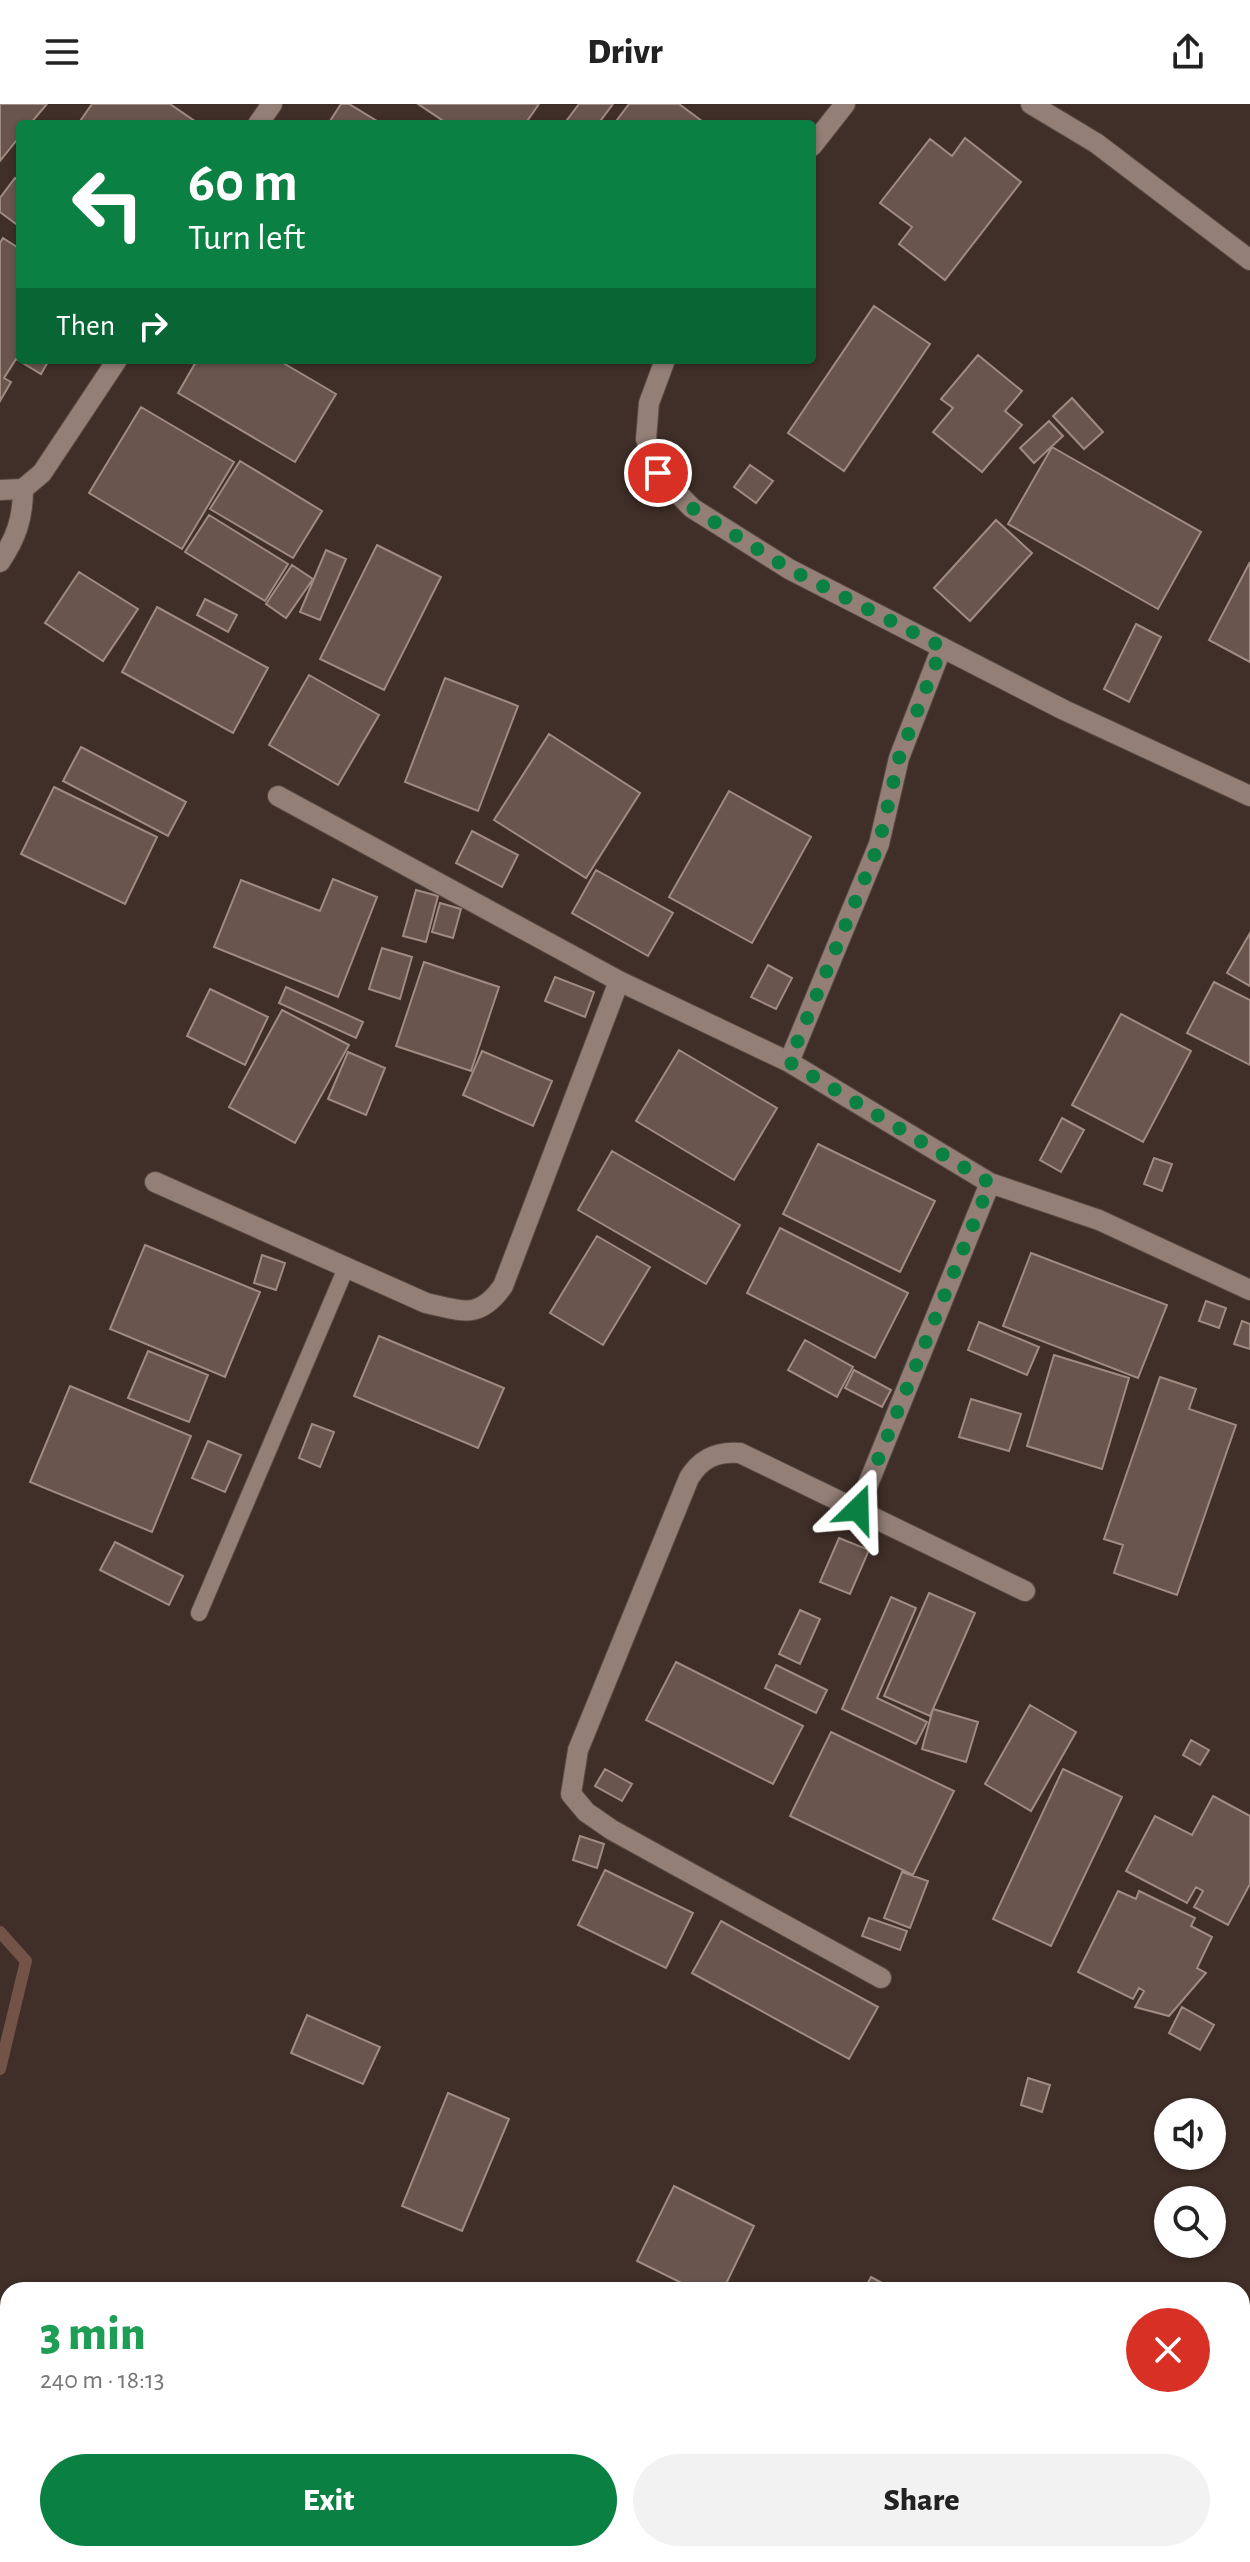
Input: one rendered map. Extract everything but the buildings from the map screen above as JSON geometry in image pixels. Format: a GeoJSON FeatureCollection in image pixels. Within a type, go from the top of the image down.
{"type":"FeatureCollection","features":[{"type":"Feature","properties":{"kind":"street"},"geometry":{"type":"LineString","coordinates":[[816,141],[845,104]]}},
{"type":"Feature","properties":{"kind":"street"},"geometry":{"type":"LineString","coordinates":[[1031,104],[1096,143],[1250,260]]}},
{"type":"Feature","properties":{"kind":"street"},"geometry":{"type":"LineString","coordinates":[[0,490],[23,489],[42,473],[114,364]]}},
{"type":"Feature","properties":{"kind":"street"},"geometry":{"type":"LineString","coordinates":[[664,364],[649,403],[646,439],[658,473],[692,508],[789,569],[1064,710],[1250,796]]}},
{"type":"Feature","properties":{"kind":"street"},"geometry":{"type":"LineString","coordinates":[[0,562],[19,529],[23,489]]}},
{"type":"Feature","properties":{"kind":"street"},"geometry":{"type":"LineString","coordinates":[[789,1062],[879,844],[899,758],[942,647]]}},
{"type":"Feature","properties":{"kind":"street"},"geometry":{"type":"LineString","coordinates":[[278,796],[619,981],[789,1062],[990,1183],[1099,1220],[1250,1290]]}},
{"type":"Feature","properties":{"kind":"street"},"geometry":{"type":"LineString","coordinates":[[155,1182],[426,1303],[473,1311],[490,1305],[503,1286],[619,981]]}},
{"type":"Feature","properties":{"kind":"street"},"geometry":{"type":"LineString","coordinates":[[858,1509],[990,1183]]}},
{"type":"Feature","properties":{"kind":"street"},"geometry":{"type":"LineString","coordinates":[[881,1978],[612,1830],[586,1812],[571,1794],[578,1750],[696,1466],[724,1451],[740,1453],[1025,1591]]}},
{"type":"Feature","properties":{"kind":"lane"},"geometry":{"type":"LineString","coordinates":[[199,1613],[346,1268]]}},
{"type":"Feature","properties":{"kind":"waterway"},"geometry":{"type":"LineString","coordinates":[[0,1932],[26,1961],[0,2069]]}},
{"type":"Feature","properties":{"kind":"route"},"geometry":{"type":"LineString","coordinates":[[658,473],[692,508],[789,569],[942,647],[899,758],[879,844],[789,1062],[950,1162],[990,1183],[858,1509]]}}]}
